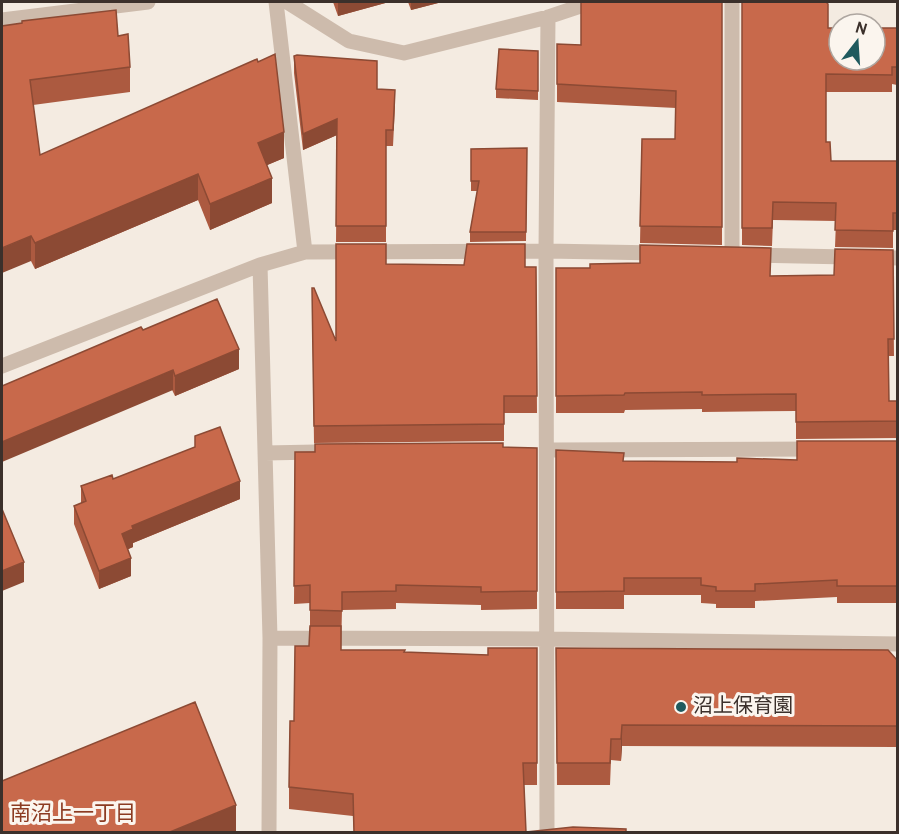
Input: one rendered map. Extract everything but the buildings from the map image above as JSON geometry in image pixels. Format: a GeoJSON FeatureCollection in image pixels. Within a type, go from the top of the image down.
{"type":"FeatureCollection","features":[{"type":"Feature","properties":{"kind":"street"},"geometry":{"type":"LineString","coordinates":[[2,20],[148,2]]}},
{"type":"Feature","properties":{"kind":"street"},"geometry":{"type":"LineString","coordinates":[[276,2],[305,252]]}},
{"type":"Feature","properties":{"kind":"street"},"geometry":{"type":"LineString","coordinates":[[287,2],[349,41],[404,53],[548,17],[594,2]]}},
{"type":"Feature","properties":{"kind":"street"},"geometry":{"type":"LineString","coordinates":[[732,2],[726,255],[897,258]]}},
{"type":"Feature","properties":{"kind":"street"},"geometry":{"type":"LineString","coordinates":[[547,832],[546,639],[540,451],[546,251],[548,17]]}},
{"type":"Feature","properties":{"kind":"street"},"geometry":{"type":"LineString","coordinates":[[2,366],[260,266],[305,252],[546,251],[674,254]]}},
{"type":"Feature","properties":{"kind":"street"},"geometry":{"type":"LineString","coordinates":[[260,266],[270,638],[269,832]]}},
{"type":"Feature","properties":{"kind":"street"},"geometry":{"type":"LineString","coordinates":[[540,451],[827,448]]}},
{"type":"Feature","properties":{"kind":"street"},"geometry":{"type":"LineString","coordinates":[[265,453],[335,452]]}},
{"type":"Feature","properties":{"kind":"street"},"geometry":{"type":"LineString","coordinates":[[270,638],[897,644]]}},
{"type":"Feature","properties":{"kind":"place","name":"沼上保育園"},"geometry":{"type":"Point","coordinates":[681,707]}},
{"type":"Feature","properties":{"kind":"district","name":"南沼上一丁目"},"geometry":{"type":"Point","coordinates":[73,814]}}]}
